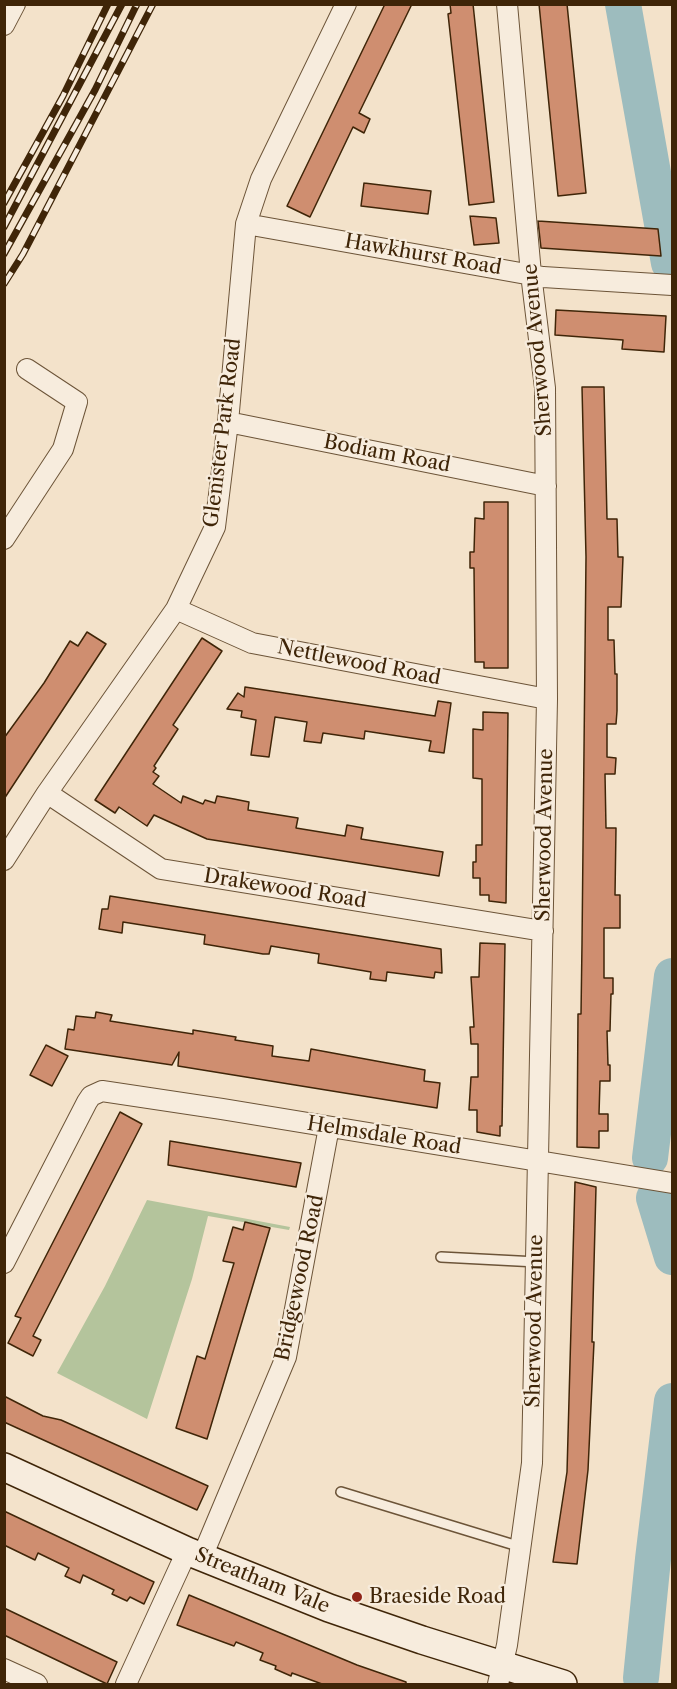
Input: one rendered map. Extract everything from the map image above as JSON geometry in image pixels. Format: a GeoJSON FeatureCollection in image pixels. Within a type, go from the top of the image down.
{"type":"FeatureCollection","features":[{"type":"Feature","properties":{"kind":"main road","name":"Streatham Vale"},"geometry":{"type":"LineString","coordinates":[[4,1467],[194,1554],[500,1675],[563,1684]]}},
{"type":"Feature","properties":{"kind":"street"},"geometry":{"type":"LineString","coordinates":[[4,24],[15,4]]}},
{"type":"Feature","properties":{"kind":"street","name":"Glenister Park Road"},"geometry":{"type":"LineString","coordinates":[[4,860],[47,793],[176,609],[214,527],[228,422],[246,224],[261,179],[346,4]]}},
{"type":"Feature","properties":{"kind":"street","name":"Sherwood Avenue"},"geometry":{"type":"LineString","coordinates":[[500,1675],[532,1464],[547,699],[545,388],[531,274],[507,4]]}},
{"type":"Feature","properties":{"kind":"street","name":"Hawkhurst Road"},"geometry":{"type":"LineString","coordinates":[[246,224],[543,277],[672,285]]}},
{"type":"Feature","properties":{"kind":"street"},"geometry":{"type":"LineString","coordinates":[[4,539],[63,449],[77,402],[27,369]]}},
{"type":"Feature","properties":{"kind":"street","name":"Bodiam Road"},"geometry":{"type":"LineString","coordinates":[[228,422],[546,486]]}},
{"type":"Feature","properties":{"kind":"street","name":"Nettlewood Road"},"geometry":{"type":"LineString","coordinates":[[176,609],[252,643],[547,699]]}},
{"type":"Feature","properties":{"kind":"street","name":"Drakewood Road"},"geometry":{"type":"LineString","coordinates":[[47,793],[161,869],[543,931]]}},
{"type":"Feature","properties":{"kind":"street","name":"Helmsdale Road"},"geometry":{"type":"LineString","coordinates":[[4,1263],[87,1102],[96,1093],[111,1091],[672,1183]]}},
{"type":"Feature","properties":{"kind":"street","name":"Bridgewood Road"},"geometry":{"type":"LineString","coordinates":[[126,1684],[194,1554],[286,1357],[329,1127]]}},
{"type":"Feature","properties":{"kind":"street"},"geometry":{"type":"LineString","coordinates":[[4,1669],[37,1684]]}},
{"type":"Feature","properties":{"kind":"lane"},"geometry":{"type":"LineString","coordinates":[[441,1257],[537,1262]]}},
{"type":"Feature","properties":{"kind":"lane"},"geometry":{"type":"LineString","coordinates":[[341,1492],[521,1547]]}},
{"type":"Feature","properties":{"kind":"green space"},"geometry":{"type":"Polygon","coordinates":[[[147,1200],[290,1227],[289,1230],[208,1216],[192,1279],[147,1419],[57,1373],[105,1286],[147,1200]]]}},
{"type":"Feature","properties":{"kind":"building"},"geometry":{"type":"Polygon","coordinates":[[[385,4],[412,4],[359,113],[370,119],[364,133],[353,127],[310,217],[287,206],[385,4]]]}},
{"type":"Feature","properties":{"kind":"building"},"geometry":{"type":"Polygon","coordinates":[[[450,4],[473,4],[494,202],[469,205],[448,14],[451,13],[450,4]]]}},
{"type":"Feature","properties":{"kind":"building"},"geometry":{"type":"Polygon","coordinates":[[[539,4],[567,4],[586,193],[558,196],[539,4]]]}},
{"type":"Feature","properties":{"kind":"building"},"geometry":{"type":"Polygon","coordinates":[[[364,183],[431,191],[428,214],[361,206],[364,183]]]}},
{"type":"Feature","properties":{"kind":"building"},"geometry":{"type":"Polygon","coordinates":[[[470,216],[496,218],[499,243],[474,245],[470,216]]]}},
{"type":"Feature","properties":{"kind":"building"},"geometry":{"type":"Polygon","coordinates":[[[538,221],[658,229],[661,256],[541,248],[538,221]]]}},
{"type":"Feature","properties":{"kind":"building"},"geometry":{"type":"Polygon","coordinates":[[[556,310],[666,316],[664,352],[622,349],[623,340],[555,335],[556,310]]]}},
{"type":"Feature","properties":{"kind":"building"},"geometry":{"type":"Polygon","coordinates":[[[582,387],[604,387],[607,519],[617,519],[618,557],[623,557],[621,607],[608,607],[608,640],[614,640],[615,674],[617,674],[617,711],[616,724],[607,724],[607,757],[616,758],[615,774],[605,774],[606,828],[616,828],[615,895],[620,895],[620,928],[604,928],[604,978],[613,978],[613,994],[611,994],[610,1031],[607,1031],[610,1081],[600,1081],[599,1114],[608,1114],[608,1131],[599,1131],[599,1148],[577,1147],[578,1014],[581,1014],[586,557],[582,387]]]}},
{"type":"Feature","properties":{"kind":"building"},"geometry":{"type":"Polygon","coordinates":[[[484,502],[508,502],[508,668],[484,668],[484,662],[475,662],[474,568],[470,568],[470,552],[474,552],[475,518],[484,519],[484,502]]]}},
{"type":"Feature","properties":{"kind":"building"},"geometry":{"type":"Polygon","coordinates":[[[87,632],[106,644],[4,799],[4,738],[44,683],[70,641],[78,646],[87,632]]]}},
{"type":"Feature","properties":{"kind":"building"},"geometry":{"type":"Polygon","coordinates":[[[202,638],[222,651],[173,725],[178,729],[154,766],[156,768],[153,772],[159,776],[153,784],[181,803],[183,796],[203,804],[205,800],[215,803],[217,796],[234,799],[249,802],[248,810],[298,818],[296,828],[345,836],[347,825],[363,828],[361,839],[443,852],[439,876],[207,839],[154,815],[147,826],[119,807],[115,813],[95,800],[202,638]]]}},
{"type":"Feature","properties":{"kind":"building"},"geometry":{"type":"Polygon","coordinates":[[[245,687],[435,716],[438,701],[451,703],[444,753],[429,751],[431,741],[365,731],[364,739],[323,733],[321,743],[304,741],[307,722],[275,717],[269,757],[251,755],[256,720],[241,717],[242,711],[227,709],[238,693],[244,697],[245,687]]]}},
{"type":"Feature","properties":{"kind":"building"},"geometry":{"type":"Polygon","coordinates":[[[483,712],[508,713],[506,903],[489,901],[489,895],[480,895],[480,878],[473,878],[476,845],[482,845],[482,779],[473,778],[473,729],[483,730],[483,712]]]}},
{"type":"Feature","properties":{"kind":"building"},"geometry":{"type":"Polygon","coordinates":[[[110,896],[441,949],[442,973],[435,972],[434,978],[387,972],[386,981],[370,979],[371,972],[318,963],[319,954],[271,946],[269,954],[263,954],[204,944],[205,935],[123,922],[122,933],[99,929],[102,909],[108,909],[110,896]]]}},
{"type":"Feature","properties":{"kind":"building"},"geometry":{"type":"Polygon","coordinates":[[[480,943],[505,944],[500,1136],[477,1132],[477,1110],[469,1110],[471,1077],[478,1077],[478,1044],[471,1044],[470,1027],[474,1027],[471,977],[479,977],[480,943]]]}},
{"type":"Feature","properties":{"kind":"building"},"geometry":{"type":"Polygon","coordinates":[[[96,1012],[112,1015],[110,1021],[193,1034],[193,1030],[273,1046],[272,1056],[309,1061],[311,1049],[425,1070],[424,1081],[440,1083],[437,1108],[178,1066],[179,1052],[172,1065],[65,1049],[68,1029],[74,1030],[76,1016],[95,1018],[96,1012]]]}},
{"type":"Feature","properties":{"kind":"building"},"geometry":{"type":"Polygon","coordinates":[[[46,1045],[68,1056],[52,1086],[30,1075],[46,1045]]]}},
{"type":"Feature","properties":{"kind":"building"},"geometry":{"type":"Polygon","coordinates":[[[120,1112],[142,1124],[33,1336],[41,1340],[33,1356],[8,1343],[21,1318],[15,1316],[120,1112]]]}},
{"type":"Feature","properties":{"kind":"building"},"geometry":{"type":"Polygon","coordinates":[[[170,1141],[301,1163],[296,1187],[168,1165],[170,1141]]]}},
{"type":"Feature","properties":{"kind":"building"},"geometry":{"type":"Polygon","coordinates":[[[575,1182],[596,1187],[592,1342],[594,1342],[588,1470],[577,1564],[553,1562],[567,1472],[575,1182]]]}},
{"type":"Feature","properties":{"kind":"building"},"geometry":{"type":"Polygon","coordinates":[[[245,1222],[270,1228],[207,1439],[176,1428],[197,1356],[205,1359],[234,1263],[223,1261],[233,1227],[243,1230],[245,1222]]]}},
{"type":"Feature","properties":{"kind":"building"},"geometry":{"type":"Polygon","coordinates":[[[4,1396],[43,1416],[61,1420],[208,1486],[197,1510],[4,1422],[4,1396]]]}},
{"type":"Feature","properties":{"kind":"building"},"geometry":{"type":"Polygon","coordinates":[[[4,1511],[154,1582],[144,1604],[130,1597],[127,1601],[112,1594],[114,1590],[83,1575],[80,1583],[65,1576],[69,1568],[38,1553],[35,1560],[4,1545],[4,1511]]]}},
{"type":"Feature","properties":{"kind":"building"},"geometry":{"type":"Polygon","coordinates":[[[189,1595],[357,1665],[406,1682],[406,1684],[322,1684],[292,1673],[291,1676],[275,1669],[276,1666],[260,1660],[263,1653],[236,1642],[234,1646],[177,1625],[189,1595]]]}},
{"type":"Feature","properties":{"kind":"building"},"geometry":{"type":"Polygon","coordinates":[[[4,1608],[117,1662],[107,1684],[4,1635],[4,1608]]]}},
{"type":"Feature","properties":{"kind":"waterway"},"geometry":{"type":"LineString","coordinates":[[623,4],[669,263]]}},
{"type":"Feature","properties":{"kind":"waterway"},"geometry":{"type":"LineString","coordinates":[[650,1158],[672,976]]}},
{"type":"Feature","properties":{"kind":"waterway"},"geometry":{"type":"LineString","coordinates":[[654,1198],[672,1257]]}},
{"type":"Feature","properties":{"kind":"waterway"},"geometry":{"type":"LineString","coordinates":[[641,1678],[672,1401]]}},
{"type":"Feature","properties":{"kind":"railway"},"geometry":{"type":"LineString","coordinates":[[4,203],[63,96],[108,4]]}},
{"type":"Feature","properties":{"kind":"railway"},"geometry":{"type":"LineString","coordinates":[[4,227],[122,4]]}},
{"type":"Feature","properties":{"kind":"railway"},"geometry":{"type":"LineString","coordinates":[[4,254],[95,90],[137,4]]}},
{"type":"Feature","properties":{"kind":"railway"},"geometry":{"type":"LineString","coordinates":[[4,284],[23,254],[153,4]]}},
{"type":"Feature","properties":{"kind":"place","name":"Braeside Road"},"geometry":{"type":"Point","coordinates":[357,1597]}}]}
